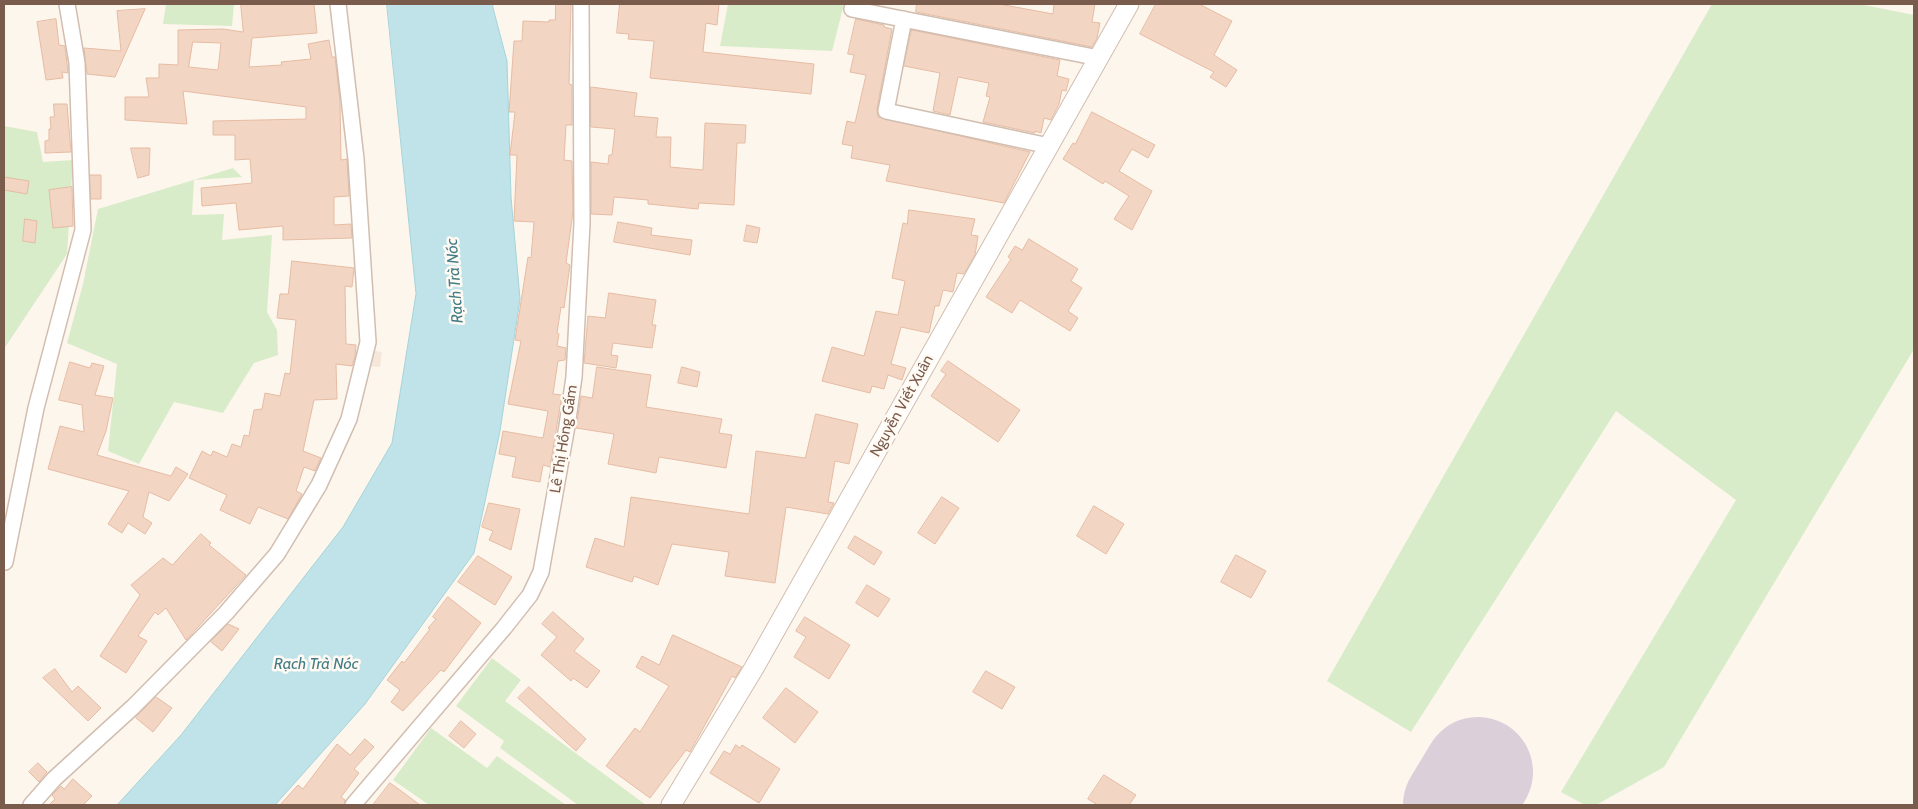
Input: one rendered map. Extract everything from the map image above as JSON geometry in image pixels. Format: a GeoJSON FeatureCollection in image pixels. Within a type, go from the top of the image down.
{"type":"FeatureCollection","features":[{"type":"Feature","properties":{"kind":"street"},"geometry":{"type":"LineString","coordinates":[[4,562],[36,408],[83,230],[77,64],[67,4]]}},
{"type":"Feature","properties":{"kind":"street"},"geometry":{"type":"LineString","coordinates":[[30,805],[54,779],[133,708],[226,614],[276,554],[319,485],[349,419],[368,342],[356,159],[338,4]]}},
{"type":"Feature","properties":{"kind":"street","name":"Lê Thị Hồng Gấm"},"geometry":{"type":"LineString","coordinates":[[352,805],[504,628],[530,595],[540,572],[567,426],[574,377],[582,223],[581,4]]}},
{"type":"Feature","properties":{"kind":"street","name":"Nguyễn Viết Xuân"},"geometry":{"type":"LineString","coordinates":[[671,805],[754,668],[1129,4]]}},
{"type":"Feature","properties":{"kind":"street"},"geometry":{"type":"LineString","coordinates":[[852,9],[1099,58]]}},
{"type":"Feature","properties":{"kind":"street"},"geometry":{"type":"LineString","coordinates":[[904,19],[886,111],[1049,146]]}},
{"type":"Feature","properties":{"kind":"shaded area"},"geometry":{"type":"Polygon","coordinates":[[[369,350],[382,352],[380,367],[366,366],[369,350]]]}},
{"type":"Feature","properties":{"kind":"green space"},"geometry":{"type":"Polygon","coordinates":[[[166,4],[234,4],[232,26],[163,24],[166,4]]]}},
{"type":"Feature","properties":{"kind":"green space"},"geometry":{"type":"Polygon","coordinates":[[[728,4],[844,4],[832,51],[720,46],[728,4]]]}},
{"type":"Feature","properties":{"kind":"green space"},"geometry":{"type":"Polygon","coordinates":[[[1712,4],[1859,4],[1914,15],[1914,349],[1664,767],[1596,805],[1585,805],[1561,792],[1736,500],[1616,411],[1411,732],[1327,681],[1712,4]]]}},
{"type":"Feature","properties":{"kind":"green space"},"geometry":{"type":"Polygon","coordinates":[[[4,126],[37,132],[43,162],[73,160],[67,254],[4,349],[4,126]]]}},
{"type":"Feature","properties":{"kind":"green space"},"geometry":{"type":"Polygon","coordinates":[[[233,168],[242,177],[194,180],[192,215],[224,214],[222,240],[272,235],[267,312],[277,330],[278,355],[254,363],[223,413],[174,402],[139,464],[108,451],[117,364],[67,343],[83,284],[98,209],[233,168]]]}},
{"type":"Feature","properties":{"kind":"green space"},"geometry":{"type":"Polygon","coordinates":[[[492,658],[521,680],[505,701],[646,805],[578,805],[500,748],[504,741],[456,706],[492,658]]]}},
{"type":"Feature","properties":{"kind":"green space"},"geometry":{"type":"Polygon","coordinates":[[[431,728],[487,768],[497,756],[566,805],[429,805],[393,780],[431,728]]]}},
{"type":"Feature","properties":{"kind":"water","name":"Rạch Trà Nóc"},"geometry":{"type":"Polygon","coordinates":[[[387,4],[492,4],[507,61],[511,197],[520,299],[500,431],[474,553],[365,704],[275,805],[117,805],[181,735],[343,527],[392,443],[416,294],[387,4]]]}},
{"type":"Feature","properties":{"kind":"building"},"geometry":{"type":"Polygon","coordinates":[[[241,4],[314,4],[317,33],[252,38],[249,67],[282,65],[281,62],[311,59],[308,44],[329,40],[332,57],[335,57],[340,101],[341,160],[347,159],[349,196],[334,197],[334,225],[351,224],[352,238],[283,240],[283,226],[239,230],[236,203],[202,206],[201,188],[252,183],[250,159],[235,160],[235,135],[213,135],[213,121],[306,119],[306,107],[183,91],[187,124],[125,120],[125,97],[149,97],[146,78],[159,78],[159,64],[178,65],[178,30],[223,29],[243,32],[241,4]],[[193,42],[189,67],[218,70],[221,43],[193,42]]]}},
{"type":"Feature","properties":{"kind":"building"},"geometry":{"type":"Polygon","coordinates":[[[556,4],[571,4],[569,84],[572,85],[572,125],[566,125],[564,160],[572,161],[573,212],[566,263],[570,265],[564,308],[561,307],[557,333],[559,334],[557,346],[566,348],[565,360],[558,361],[553,394],[562,395],[550,467],[543,465],[540,482],[512,477],[516,457],[499,454],[503,431],[543,438],[548,411],[508,404],[521,341],[515,340],[528,257],[531,258],[534,222],[514,221],[517,155],[510,155],[515,112],[509,112],[514,41],[522,41],[523,21],[549,22],[549,20],[555,20],[556,4]]]}},
{"type":"Feature","properties":{"kind":"building"},"geometry":{"type":"Polygon","coordinates":[[[620,4],[719,4],[717,25],[706,23],[703,52],[814,64],[811,94],[650,78],[654,41],[628,39],[629,34],[617,33],[620,4]]]}},
{"type":"Feature","properties":{"kind":"building"},"geometry":{"type":"Polygon","coordinates":[[[917,4],[999,4],[1053,14],[1054,4],[1095,4],[1092,22],[1100,23],[1097,38],[1092,47],[916,12],[917,4]]]}},
{"type":"Feature","properties":{"kind":"building"},"geometry":{"type":"Polygon","coordinates":[[[1156,4],[1199,4],[1232,21],[1214,55],[1237,70],[1226,87],[1210,77],[1214,72],[1140,34],[1156,4]]]}},
{"type":"Feature","properties":{"kind":"building"},"geometry":{"type":"Polygon","coordinates":[[[145,9],[115,77],[87,74],[84,48],[121,51],[117,11],[145,9]]]}},
{"type":"Feature","properties":{"kind":"building"},"geometry":{"type":"Polygon","coordinates":[[[56,19],[59,45],[65,46],[68,73],[62,72],[63,78],[46,80],[37,22],[56,19]]]}},
{"type":"Feature","properties":{"kind":"building"},"geometry":{"type":"Polygon","coordinates":[[[856,19],[884,25],[884,27],[892,29],[877,109],[878,117],[1030,152],[1004,203],[886,181],[890,165],[851,158],[853,146],[842,144],[847,121],[855,123],[866,75],[850,72],[854,55],[848,54],[856,19]]]}},
{"type":"Feature","properties":{"kind":"building"},"geometry":{"type":"Polygon","coordinates":[[[912,30],[1060,60],[1057,76],[1069,79],[1066,91],[1062,90],[1059,104],[1051,120],[1044,118],[1041,133],[983,122],[990,97],[986,96],[989,83],[958,77],[950,115],[933,111],[940,73],[904,66],[912,30]]]}},
{"type":"Feature","properties":{"kind":"building"},"geometry":{"type":"Polygon","coordinates":[[[591,87],[637,93],[634,116],[658,118],[656,137],[671,137],[670,167],[703,170],[705,123],[746,125],[745,143],[737,143],[734,205],[699,203],[698,209],[648,204],[648,200],[614,197],[612,215],[591,214],[591,162],[608,164],[609,155],[612,155],[615,129],[591,127],[591,87]]]}},
{"type":"Feature","properties":{"kind":"building"},"geometry":{"type":"Polygon","coordinates":[[[54,104],[67,104],[71,152],[45,153],[45,141],[49,140],[49,129],[51,129],[50,117],[54,117],[54,104]]]}},
{"type":"Feature","properties":{"kind":"building"},"geometry":{"type":"Polygon","coordinates":[[[1092,112],[1155,145],[1148,158],[1132,149],[1119,171],[1152,191],[1132,230],[1114,219],[1129,196],[1105,181],[1103,184],[1063,159],[1073,143],[1075,144],[1092,112]]]}},
{"type":"Feature","properties":{"kind":"building"},"geometry":{"type":"Polygon","coordinates":[[[131,148],[150,148],[149,175],[138,178],[131,148]]]}},
{"type":"Feature","properties":{"kind":"building"},"geometry":{"type":"Polygon","coordinates":[[[90,175],[101,175],[101,199],[91,199],[90,175]]]}},
{"type":"Feature","properties":{"kind":"building"},"geometry":{"type":"Polygon","coordinates":[[[4,177],[29,181],[27,194],[4,190],[4,177]]]}},
{"type":"Feature","properties":{"kind":"building"},"geometry":{"type":"Polygon","coordinates":[[[72,187],[73,226],[53,228],[49,190],[72,187]]]}},
{"type":"Feature","properties":{"kind":"building"},"geometry":{"type":"Polygon","coordinates":[[[909,210],[975,219],[971,235],[978,236],[975,255],[964,274],[957,273],[953,292],[943,290],[939,306],[935,306],[929,333],[901,327],[891,364],[906,368],[902,380],[888,375],[884,389],[872,386],[870,393],[822,381],[832,347],[864,356],[876,311],[898,315],[905,281],[892,278],[903,223],[907,224],[909,210]]]}},
{"type":"Feature","properties":{"kind":"building"},"geometry":{"type":"Polygon","coordinates":[[[25,219],[37,221],[35,243],[23,241],[25,219]]]}},
{"type":"Feature","properties":{"kind":"building"},"geometry":{"type":"Polygon","coordinates":[[[618,222],[652,228],[651,235],[692,240],[690,255],[614,242],[618,222]]]}},
{"type":"Feature","properties":{"kind":"building"},"geometry":{"type":"Polygon","coordinates":[[[747,225],[760,228],[757,243],[744,241],[747,225]]]}},
{"type":"Feature","properties":{"kind":"building"},"geometry":{"type":"Polygon","coordinates":[[[1029,239],[1078,269],[1071,281],[1082,288],[1068,311],[1078,318],[1070,331],[1020,300],[1012,313],[986,297],[1011,259],[1008,257],[1015,246],[1022,250],[1029,239]]]}},
{"type":"Feature","properties":{"kind":"building"},"geometry":{"type":"Polygon","coordinates":[[[292,261],[354,268],[352,287],[345,286],[346,344],[356,345],[355,357],[352,366],[336,364],[337,399],[314,400],[303,451],[321,458],[315,471],[304,467],[296,491],[302,494],[288,519],[258,507],[250,524],[220,510],[227,495],[189,478],[202,451],[211,456],[213,451],[227,457],[232,444],[241,447],[244,435],[249,436],[254,410],[262,409],[265,393],[280,396],[285,373],[290,374],[296,320],[277,318],[280,294],[288,294],[292,261]]]}},
{"type":"Feature","properties":{"kind":"building"},"geometry":{"type":"Polygon","coordinates":[[[609,293],[656,300],[652,325],[656,325],[652,348],[613,343],[611,355],[618,356],[616,368],[584,363],[588,316],[605,318],[609,293]]]}},
{"type":"Feature","properties":{"kind":"building"},"geometry":{"type":"Polygon","coordinates":[[[948,361],[1020,410],[998,442],[931,396],[946,374],[941,371],[948,361]]]}},
{"type":"Feature","properties":{"kind":"building"},"geometry":{"type":"Polygon","coordinates":[[[70,362],[90,368],[92,363],[104,366],[95,395],[113,398],[106,431],[97,455],[171,476],[176,467],[188,474],[169,501],[149,492],[143,517],[152,523],[145,534],[128,523],[122,533],[108,524],[129,491],[48,469],[60,426],[84,432],[82,405],[59,400],[70,362]]]}},
{"type":"Feature","properties":{"kind":"building"},"geometry":{"type":"Polygon","coordinates":[[[597,367],[651,375],[646,407],[722,419],[719,433],[732,435],[726,468],[659,457],[656,473],[608,464],[614,434],[576,428],[581,396],[592,398],[597,367]]]}},
{"type":"Feature","properties":{"kind":"building"},"geometry":{"type":"Polygon","coordinates":[[[682,367],[700,372],[697,387],[678,383],[682,367]]]}},
{"type":"Feature","properties":{"kind":"building"},"geometry":{"type":"Polygon","coordinates":[[[816,414],[858,424],[849,464],[835,461],[828,502],[834,503],[828,514],[786,507],[775,583],[725,576],[729,552],[672,544],[658,585],[634,576],[632,582],[586,567],[595,538],[624,547],[631,497],[749,514],[756,451],[805,458],[816,414]]]}},
{"type":"Feature","properties":{"kind":"building"},"geometry":{"type":"Polygon","coordinates":[[[942,497],[959,508],[935,544],[918,533],[942,497]]]}},
{"type":"Feature","properties":{"kind":"building"},"geometry":{"type":"Polygon","coordinates":[[[489,503],[520,509],[511,550],[489,540],[493,531],[482,527],[489,503]]]}},
{"type":"Feature","properties":{"kind":"building"},"geometry":{"type":"Polygon","coordinates":[[[1094,506],[1124,524],[1106,554],[1077,536],[1094,506]]]}},
{"type":"Feature","properties":{"kind":"building"},"geometry":{"type":"Polygon","coordinates":[[[201,534],[211,543],[209,545],[246,575],[186,640],[166,608],[158,615],[155,612],[138,636],[147,641],[126,673],[100,656],[140,595],[131,585],[163,558],[172,565],[201,534]]]}},
{"type":"Feature","properties":{"kind":"building"},"geometry":{"type":"Polygon","coordinates":[[[855,536],[882,552],[874,565],[848,548],[855,536]]]}},
{"type":"Feature","properties":{"kind":"building"},"geometry":{"type":"Polygon","coordinates":[[[1236,555],[1266,571],[1251,598],[1221,582],[1236,555]]]}},
{"type":"Feature","properties":{"kind":"building"},"geometry":{"type":"Polygon","coordinates":[[[478,556],[512,577],[495,605],[458,582],[478,556]]]}},
{"type":"Feature","properties":{"kind":"building"},"geometry":{"type":"Polygon","coordinates":[[[867,585],[890,599],[878,617],[856,603],[867,585]]]}},
{"type":"Feature","properties":{"kind":"building"},"geometry":{"type":"Polygon","coordinates":[[[448,597],[481,623],[444,672],[441,670],[403,711],[391,702],[400,690],[387,680],[402,661],[404,663],[430,629],[428,628],[436,619],[433,617],[448,597]]]}},
{"type":"Feature","properties":{"kind":"building"},"geometry":{"type":"Polygon","coordinates":[[[553,612],[584,639],[574,651],[600,671],[587,688],[573,678],[571,681],[541,655],[557,637],[542,624],[553,612]]]}},
{"type":"Feature","properties":{"kind":"building"},"geometry":{"type":"Polygon","coordinates":[[[805,617],[850,645],[829,679],[794,657],[806,637],[796,631],[805,617]]]}},
{"type":"Feature","properties":{"kind":"building"},"geometry":{"type":"Polygon","coordinates":[[[228,624],[239,629],[222,651],[211,642],[228,624]]]}},
{"type":"Feature","properties":{"kind":"building"},"geometry":{"type":"Polygon","coordinates":[[[673,635],[742,667],[735,678],[732,676],[690,752],[686,750],[650,798],[606,766],[635,728],[640,732],[669,686],[636,667],[642,656],[659,665],[673,635]]]}},
{"type":"Feature","properties":{"kind":"building"},"geometry":{"type":"Polygon","coordinates":[[[55,669],[72,692],[78,686],[101,708],[88,721],[43,678],[55,669]]]}},
{"type":"Feature","properties":{"kind":"building"},"geometry":{"type":"Polygon","coordinates":[[[986,671],[1015,687],[1002,709],[973,692],[986,671]]]}},
{"type":"Feature","properties":{"kind":"building"},"geometry":{"type":"Polygon","coordinates":[[[529,687],[586,739],[576,751],[518,698],[529,687]]]}},
{"type":"Feature","properties":{"kind":"building"},"geometry":{"type":"Polygon","coordinates":[[[786,688],[818,712],[795,743],[763,718],[786,688]]]}},
{"type":"Feature","properties":{"kind":"building"},"geometry":{"type":"Polygon","coordinates":[[[156,697],[172,708],[153,732],[136,718],[156,697]]]}},
{"type":"Feature","properties":{"kind":"building"},"geometry":{"type":"Polygon","coordinates":[[[461,721],[476,734],[464,748],[449,736],[461,721]]]}},
{"type":"Feature","properties":{"kind":"building"},"geometry":{"type":"Polygon","coordinates":[[[365,739],[374,747],[354,769],[359,773],[341,797],[345,800],[344,805],[280,805],[298,785],[303,789],[337,744],[350,755],[365,739]]]}},
{"type":"Feature","properties":{"kind":"building"},"geometry":{"type":"Polygon","coordinates":[[[736,745],[740,748],[742,745],[780,769],[759,803],[710,773],[724,751],[730,754],[736,745]]]}},
{"type":"Feature","properties":{"kind":"building"},"geometry":{"type":"Polygon","coordinates":[[[38,763],[47,772],[39,782],[29,772],[38,763]]]}},
{"type":"Feature","properties":{"kind":"building"},"geometry":{"type":"Polygon","coordinates":[[[1104,775],[1136,795],[1129,805],[1098,805],[1088,799],[1104,775]]]}},
{"type":"Feature","properties":{"kind":"building"},"geometry":{"type":"Polygon","coordinates":[[[73,779],[92,796],[83,805],[49,805],[55,799],[52,795],[61,786],[64,789],[73,779]]]}},
{"type":"Feature","properties":{"kind":"building"},"geometry":{"type":"Polygon","coordinates":[[[390,783],[404,793],[420,805],[373,805],[390,783]]]}},
{"type":"Feature","properties":{"kind":"runway"},"geometry":{"type":"LineString","coordinates":[[1458,805],[1478,772]]}}]}
